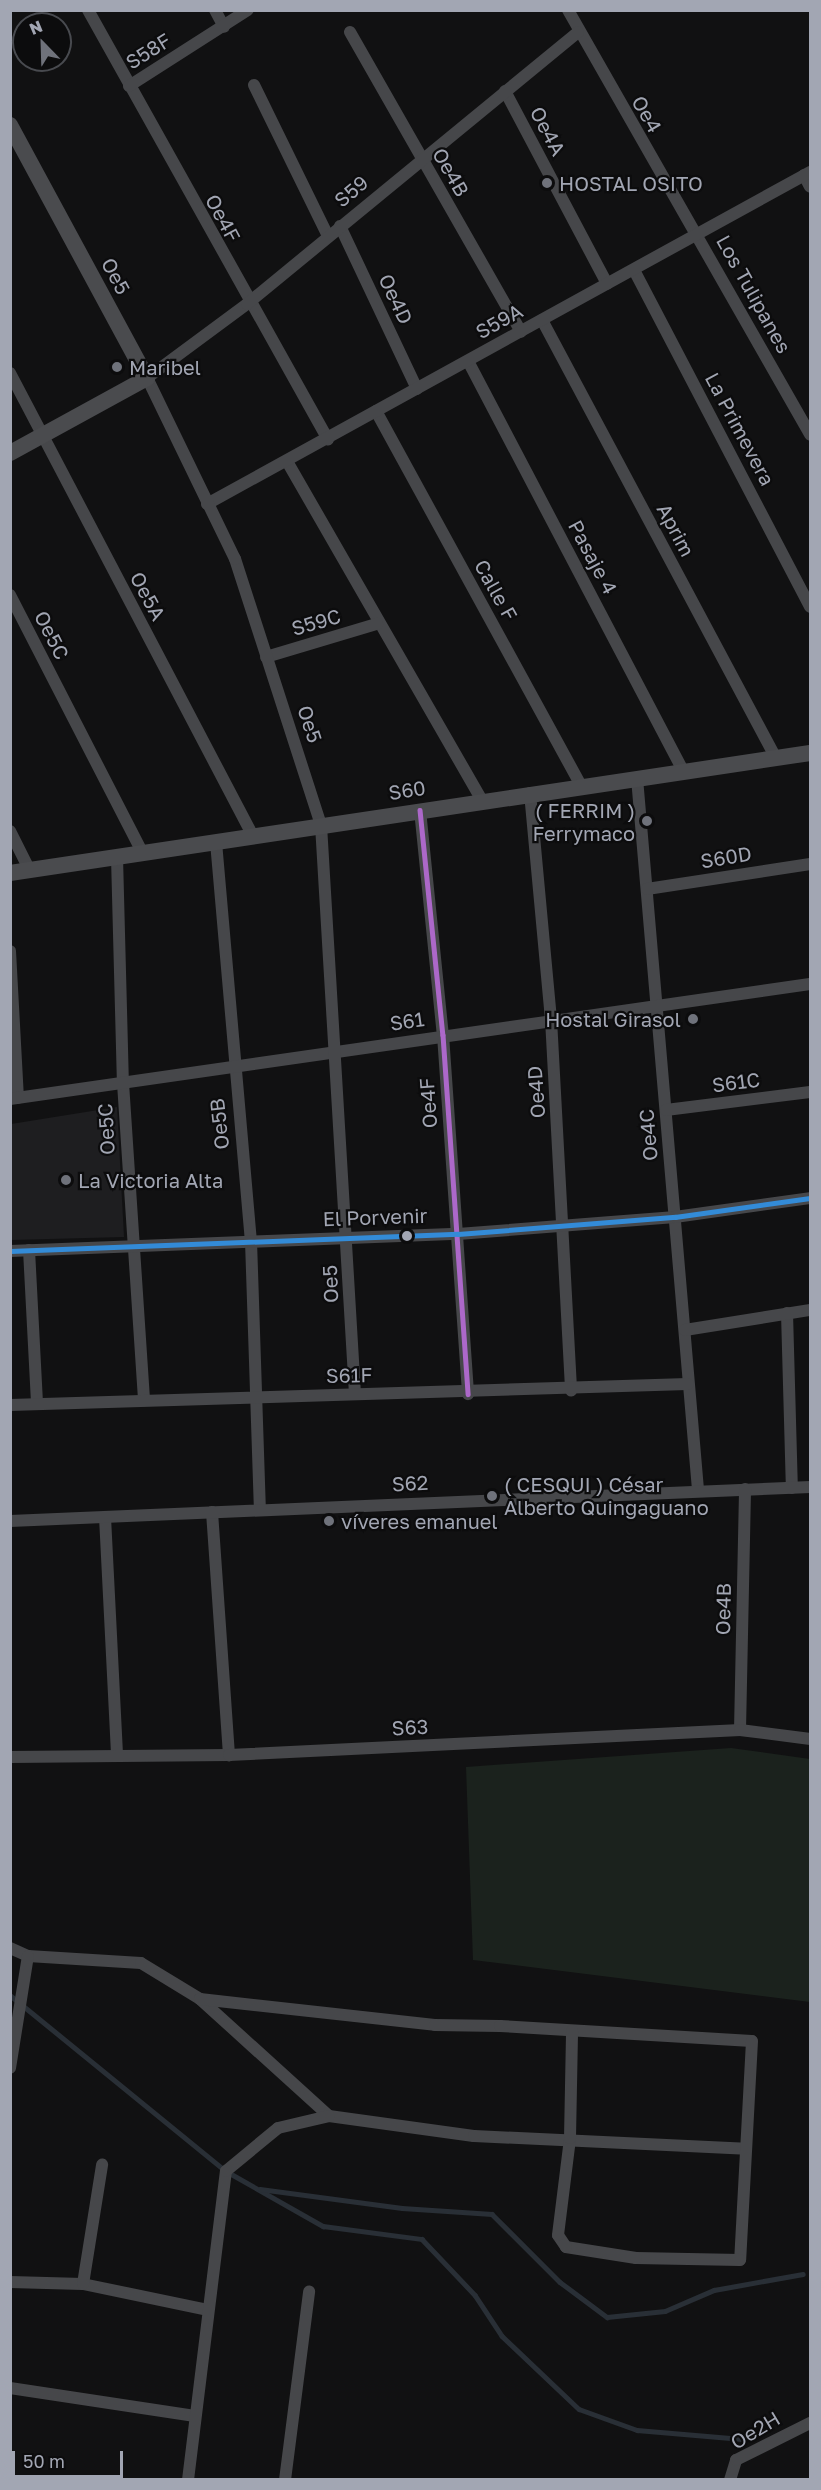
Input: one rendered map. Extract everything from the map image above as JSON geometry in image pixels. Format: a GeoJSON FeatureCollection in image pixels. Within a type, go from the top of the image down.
{"type":"FeatureCollection","features":[{"type":"Feature","properties":{"kind":"street","name":"Oe4F"},"geometry":{"type":"LineString","coordinates":[[88,10],[247,304],[328,440]]}},
{"type":"Feature","properties":{"kind":"street"},"geometry":{"type":"LineString","coordinates":[[215,10],[224,27]]}},
{"type":"Feature","properties":{"kind":"street","name":"S58F"},"geometry":{"type":"LineString","coordinates":[[129,86],[248,10]]}},
{"type":"Feature","properties":{"kind":"street","name":"Oe4"},"geometry":{"type":"LineString","coordinates":[[568,10],[578,32],[698,234]]}},
{"type":"Feature","properties":{"kind":"street","name":"Oe4B"},"geometry":{"type":"LineString","coordinates":[[350,32],[521,332]]}},
{"type":"Feature","properties":{"kind":"street","name":"S59"},"geometry":{"type":"LineString","coordinates":[[147,378],[247,304],[420,158],[578,32]]}},
{"type":"Feature","properties":{"kind":"street"},"geometry":{"type":"LineString","coordinates":[[254,84],[328,236]]}},
{"type":"Feature","properties":{"kind":"street","name":"Oe4A"},"geometry":{"type":"LineString","coordinates":[[505,91],[607,284]]}},
{"type":"Feature","properties":{"kind":"street","name":"Oe5"},"geometry":{"type":"LineString","coordinates":[[10,125],[147,378],[235,559],[321,825],[349,1236],[355,1394]]}},
{"type":"Feature","properties":{"kind":"street"},"geometry":{"type":"LineString","coordinates":[[807,174],[810,187]]}},
{"type":"Feature","properties":{"kind":"street","name":"S59A"},"geometry":{"type":"LineString","coordinates":[[207,504],[288,463],[376,411],[807,174]]}},
{"type":"Feature","properties":{"kind":"street","name":"Oe4D"},"geometry":{"type":"LineString","coordinates":[[340,226],[417,389]]}},
{"type":"Feature","properties":{"kind":"street","name":"Los Tulipanes"},"geometry":{"type":"LineString","coordinates":[[698,234],[810,435]]}},
{"type":"Feature","properties":{"kind":"street","name":"La Primevera"},"geometry":{"type":"LineString","coordinates":[[634,270],[810,607]]}},
{"type":"Feature","properties":{"kind":"street","name":"Aprim"},"geometry":{"type":"LineString","coordinates":[[542,320],[776,758]]}},
{"type":"Feature","properties":{"kind":"street","name":"Pasaje 4"},"geometry":{"type":"LineString","coordinates":[[468,361],[684,772]]}},
{"type":"Feature","properties":{"kind":"street","name":"Oe5A"},"geometry":{"type":"LineString","coordinates":[[10,373],[253,836]]}},
{"type":"Feature","properties":{"kind":"street"},"geometry":{"type":"LineString","coordinates":[[10,453],[44,437],[147,378]]}},
{"type":"Feature","properties":{"kind":"street","name":"Calle F"},"geometry":{"type":"LineString","coordinates":[[376,411],[582,787]]}},
{"type":"Feature","properties":{"kind":"street"},"geometry":{"type":"LineString","coordinates":[[288,463],[377,624],[482,800]]}},
{"type":"Feature","properties":{"kind":"street","name":"Oe5C"},"geometry":{"type":"LineString","coordinates":[[10,595],[142,852]]}},
{"type":"Feature","properties":{"kind":"street","name":"S59C"},"geometry":{"type":"LineString","coordinates":[[266,657],[377,624]]}},
{"type":"Feature","properties":{"kind":"street","name":"S60"},"geometry":{"type":"LineString","coordinates":[[10,873],[482,800],[810,753]]}},
{"type":"Feature","properties":{"kind":"street","name":"Oe4C"},"geometry":{"type":"LineString","coordinates":[[637,778],[698,1489]]}},
{"type":"Feature","properties":{"kind":"street","name":"Oe4D"},"geometry":{"type":"LineString","coordinates":[[530,793],[551,1019],[565,1226],[571,1390]]}},
{"type":"Feature","properties":{"kind":"street","name":"Oe4F"},"geometry":{"type":"LineString","coordinates":[[420,810],[443,1035],[468,1394]]}},
{"type":"Feature","properties":{"kind":"street"},"geometry":{"type":"LineString","coordinates":[[10,831],[29,869]]}},
{"type":"Feature","properties":{"kind":"street","name":"Oe5B"},"geometry":{"type":"LineString","coordinates":[[216,842],[232,1067],[251,1241],[253,1396],[260,1509]]}},
{"type":"Feature","properties":{"kind":"street","name":"Oe5C"},"geometry":{"type":"LineString","coordinates":[[117,856],[123,1083],[132,1247],[144,1400]]}},
{"type":"Feature","properties":{"kind":"street","name":"S60D"},"geometry":{"type":"LineString","coordinates":[[647,889],[810,864]]}},
{"type":"Feature","properties":{"kind":"street"},"geometry":{"type":"LineString","coordinates":[[10,951],[14,1098]]}},
{"type":"Feature","properties":{"kind":"street","name":"S61"},"geometry":{"type":"LineString","coordinates":[[14,1098],[551,1019],[810,984]]}},
{"type":"Feature","properties":{"kind":"street","name":"S61C"},"geometry":{"type":"LineString","coordinates":[[666,1110],[810,1092]]}},
{"type":"Feature","properties":{"kind":"street","name":"El Porvenir"},"geometry":{"type":"LineString","coordinates":[[10,1251],[458,1233],[565,1226],[675,1217],[810,1198]]}},
{"type":"Feature","properties":{"kind":"street"},"geometry":{"type":"LineString","coordinates":[[29,1250],[37,1404]]}},
{"type":"Feature","properties":{"kind":"street"},"geometry":{"type":"LineString","coordinates":[[685,1330],[810,1310]]}},
{"type":"Feature","properties":{"kind":"street"},"geometry":{"type":"LineString","coordinates":[[787,1313],[792,1488]]}},
{"type":"Feature","properties":{"kind":"street","name":"S61F"},"geometry":{"type":"LineString","coordinates":[[10,1406],[253,1396],[468,1394],[688,1384]]}},
{"type":"Feature","properties":{"kind":"street","name":"S62"},"geometry":{"type":"LineString","coordinates":[[10,1521],[698,1489],[810,1487]]}},
{"type":"Feature","properties":{"kind":"street","name":"Oe4B"},"geometry":{"type":"LineString","coordinates":[[740,1730],[745,1489]]}},
{"type":"Feature","properties":{"kind":"street"},"geometry":{"type":"LineString","coordinates":[[212,1512],[229,1755]]}},
{"type":"Feature","properties":{"kind":"street"},"geometry":{"type":"LineString","coordinates":[[105,1517],[117,1755]]}},
{"type":"Feature","properties":{"kind":"street","name":"S63"},"geometry":{"type":"LineString","coordinates":[[10,1757],[229,1755],[740,1730],[810,1739]]}},
{"type":"Feature","properties":{"kind":"street"},"geometry":{"type":"LineString","coordinates":[[10,1948],[28,1956],[141,1963],[200,1999],[329,2116]]}},
{"type":"Feature","properties":{"kind":"street"},"geometry":{"type":"LineString","coordinates":[[10,2068],[13,2028],[28,1956]]}},
{"type":"Feature","properties":{"kind":"street"},"geometry":{"type":"LineString","coordinates":[[200,1999],[435,2025],[572,2031],[752,2041],[740,2260],[636,2258],[566,2247],[558,2235],[570,2138],[572,2031]]}},
{"type":"Feature","properties":{"kind":"street"},"geometry":{"type":"LineString","coordinates":[[188,2480],[207,2310],[226,2171],[278,2128],[329,2116],[474,2136],[570,2138],[746,2148]]}},
{"type":"Feature","properties":{"kind":"street"},"geometry":{"type":"LineString","coordinates":[[83,2284],[102,2165]]}},
{"type":"Feature","properties":{"kind":"street"},"geometry":{"type":"LineString","coordinates":[[10,2282],[83,2284],[207,2310]]}},
{"type":"Feature","properties":{"kind":"street"},"geometry":{"type":"LineString","coordinates":[[285,2480],[309,2292]]}},
{"type":"Feature","properties":{"kind":"street"},"geometry":{"type":"LineString","coordinates":[[10,2388],[195,2416]]}},
{"type":"Feature","properties":{"kind":"street","name":"Oe2H"},"geometry":{"type":"LineString","coordinates":[[730,2480],[736,2460],[810,2423]]}},
{"type":"Feature","properties":{"kind":"shaded area","name":"La Victoria Alta"},"geometry":{"type":"Polygon","coordinates":[[[117,1107],[124,1237],[11,1240],[11,1124],[117,1107]]]}},
{"type":"Feature","properties":{"kind":"shaded area"},"geometry":{"type":"Polygon","coordinates":[[[731,1748],[810,1759],[810,2002],[473,1960],[466,1767],[731,1748]]]}},
{"type":"Feature","properties":{"kind":"waterway"},"geometry":{"type":"LineString","coordinates":[[10,1995],[226,2171],[323,2226],[422,2239],[475,2295],[502,2336],[579,2409],[637,2430],[742,2439]]}},
{"type":"Feature","properties":{"kind":"waterway"},"geometry":{"type":"LineString","coordinates":[[260,2189],[402,2208],[492,2214],[560,2282],[607,2317],[665,2311],[714,2290],[803,2274]]}},
{"type":"Feature","properties":{"kind":"transit line"},"geometry":{"type":"LineString","coordinates":[[420,810],[443,1035],[468,1394]]}},
{"type":"Feature","properties":{"kind":"transit line"},"geometry":{"type":"LineString","coordinates":[[10,1251],[458,1234],[675,1217],[810,1198]]}},
{"type":"Feature","properties":{"kind":"place","name":"HOSTAL OSITO"},"geometry":{"type":"Point","coordinates":[547,183]}},
{"type":"Feature","properties":{"kind":"place","name":"Maribel"},"geometry":{"type":"Point","coordinates":[117,367]}},
{"type":"Feature","properties":{"kind":"place","name":"( FERRIM ) Ferrymaco"},"geometry":{"type":"Point","coordinates":[647,821]}},
{"type":"Feature","properties":{"kind":"place","name":"Hostal Girasol"},"geometry":{"type":"Point","coordinates":[693,1019]}},
{"type":"Feature","properties":{"kind":"place","name":"La Victoria Alta"},"geometry":{"type":"Point","coordinates":[66,1180]}},
{"type":"Feature","properties":{"kind":"place","name":"( CESQUI ) César Alberto Quingaguano"},"geometry":{"type":"Point","coordinates":[492,1496]}},
{"type":"Feature","properties":{"kind":"place","name":"víveres emanuel"},"geometry":{"type":"Point","coordinates":[329,1521]}}]}
